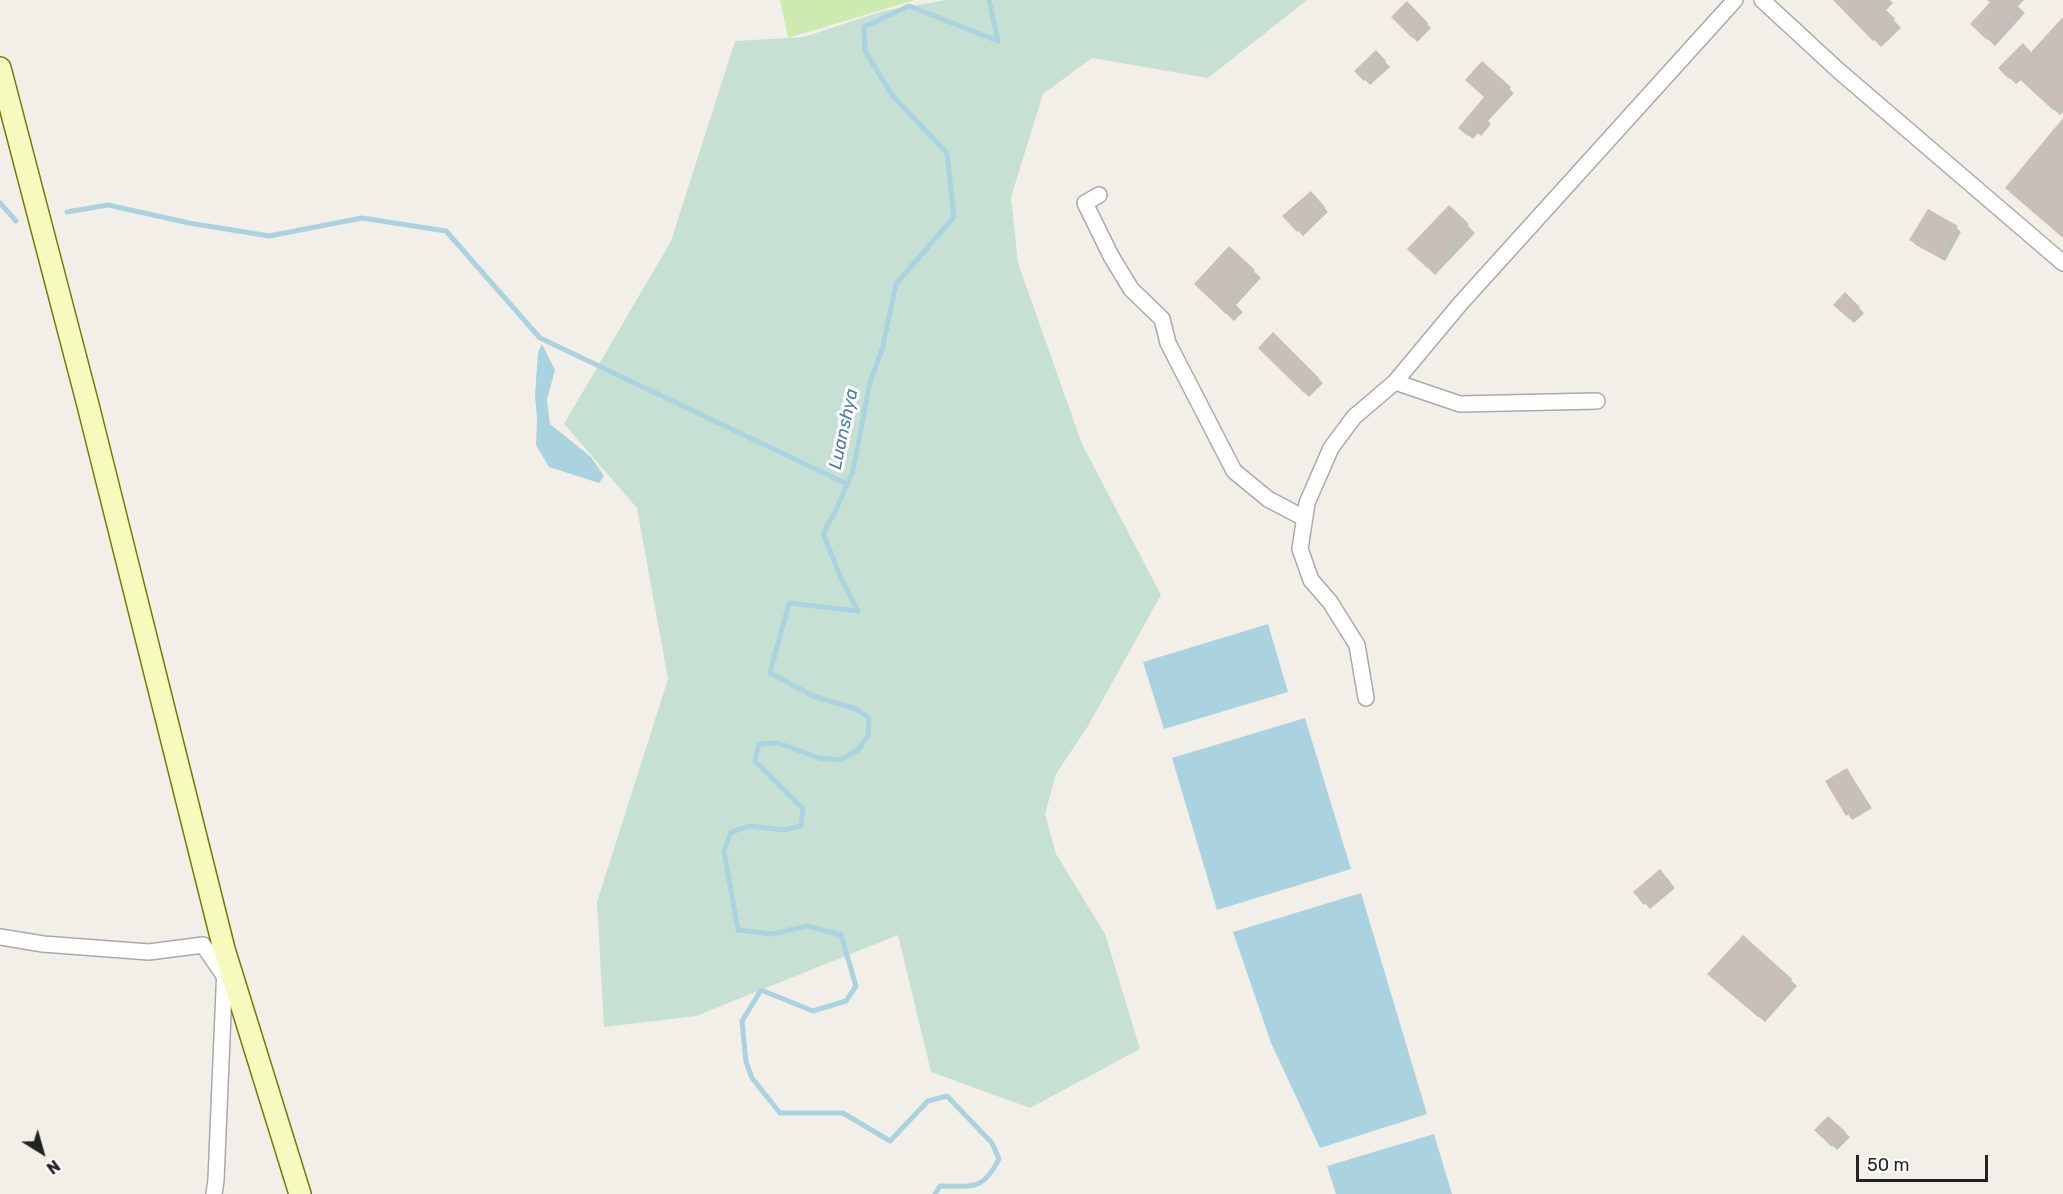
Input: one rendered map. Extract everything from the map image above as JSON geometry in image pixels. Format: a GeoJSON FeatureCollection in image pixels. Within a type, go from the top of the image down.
{"type":"FeatureCollection","features":[{"type":"Feature","properties":{"kind":"main road"},"geometry":{"type":"LineString","coordinates":[[0,68],[88,405],[224,949],[300,1194]]}},
{"type":"Feature","properties":{"kind":"street"},"geometry":{"type":"LineString","coordinates":[[1366,698],[1357,645],[1330,602],[1311,580],[1299,549],[1307,503],[1331,448],[1354,417],[1395,382],[1460,304],[1735,0]]}},
{"type":"Feature","properties":{"kind":"street"},"geometry":{"type":"LineString","coordinates":[[1762,0],[1839,71],[2063,263]]}},
{"type":"Feature","properties":{"kind":"street"},"geometry":{"type":"LineString","coordinates":[[1099,195],[1085,203],[1111,256],[1131,289],[1162,319],[1168,343],[1234,471],[1268,500],[1304,518]]}},
{"type":"Feature","properties":{"kind":"street"},"geometry":{"type":"LineString","coordinates":[[1395,382],[1460,404],[1597,401]]}},
{"type":"Feature","properties":{"kind":"street"},"geometry":{"type":"LineString","coordinates":[[0,937],[43,944],[149,952],[203,945],[225,977]]}},
{"type":"Feature","properties":{"kind":"street"},"geometry":{"type":"LineString","coordinates":[[214,1194],[225,977],[224,949]]}},
{"type":"Feature","properties":{"kind":"green space"},"geometry":{"type":"Polygon","coordinates":[[[780,0],[915,0],[788,38],[780,0]]]}},
{"type":"Feature","properties":{"kind":"green space"},"geometry":{"type":"Polygon","coordinates":[[[946,0],[1307,0],[1208,78],[1092,58],[1043,94],[1011,197],[1018,263],[1082,444],[1161,595],[1088,726],[1056,774],[1045,814],[1056,854],[1105,934],[1140,1049],[1030,1108],[931,1072],[898,935],[696,1016],[604,1027],[597,902],[668,679],[637,508],[564,424],[671,241],[735,41],[804,37],[883,11],[946,0]]]}},
{"type":"Feature","properties":{"kind":"water"},"geometry":{"type":"Polygon","coordinates":[[[542,344],[555,370],[547,400],[550,424],[591,457],[604,476],[599,483],[549,467],[536,445],[535,395],[538,352],[542,344]]]}},
{"type":"Feature","properties":{"kind":"water"},"geometry":{"type":"Polygon","coordinates":[[[1268,624],[1288,692],[1164,729],[1143,662],[1268,624]]]}},
{"type":"Feature","properties":{"kind":"water"},"geometry":{"type":"Polygon","coordinates":[[[1305,718],[1351,869],[1217,910],[1172,758],[1305,718]]]}},
{"type":"Feature","properties":{"kind":"water"},"geometry":{"type":"Polygon","coordinates":[[[1361,893],[1427,1114],[1320,1148],[1271,1043],[1233,932],[1361,893]]]}},
{"type":"Feature","properties":{"kind":"water"},"geometry":{"type":"Polygon","coordinates":[[[1434,1134],[1452,1194],[1336,1194],[1327,1166],[1434,1134]]]}},
{"type":"Feature","properties":{"kind":"building"},"geometry":{"type":"Polygon","coordinates":[[[1833,0],[1876,0],[1895,19],[1873,41],[1833,0]]]}},
{"type":"Feature","properties":{"kind":"building"},"geometry":{"type":"Polygon","coordinates":[[[1992,0],[2024,0],[1987,40],[1970,24],[1992,0]]]}},
{"type":"Feature","properties":{"kind":"building"},"geometry":{"type":"Polygon","coordinates":[[[1407,1],[1428,23],[1412,38],[1391,17],[1407,1]]]}},
{"type":"Feature","properties":{"kind":"building"},"geometry":{"type":"Polygon","coordinates":[[[2063,17],[2063,70],[2056,78],[2063,84],[2063,99],[2053,110],[2014,74],[2009,79],[1998,68],[2023,43],[2031,52],[2063,17]]]}},
{"type":"Feature","properties":{"kind":"building"},"geometry":{"type":"Polygon","coordinates":[[[1376,50],[1386,61],[1364,81],[1354,71],[1376,50]]]}},
{"type":"Feature","properties":{"kind":"building"},"geometry":{"type":"Polygon","coordinates":[[[1482,61],[1511,87],[1485,116],[1488,119],[1476,133],[1473,130],[1468,136],[1458,128],[1484,97],[1465,80],[1482,61]]]}},
{"type":"Feature","properties":{"kind":"building"},"geometry":{"type":"Polygon","coordinates":[[[2063,118],[2063,238],[2005,188],[2063,118]]]}},
{"type":"Feature","properties":{"kind":"building"},"geometry":{"type":"Polygon","coordinates":[[[1311,191],[1325,207],[1297,232],[1282,216],[1311,191]]]}},
{"type":"Feature","properties":{"kind":"building"},"geometry":{"type":"Polygon","coordinates":[[[1449,205],[1469,224],[1427,268],[1407,249],[1449,205]]]}},
{"type":"Feature","properties":{"kind":"building"},"geometry":{"type":"Polygon","coordinates":[[[1928,209],[1958,226],[1940,257],[1909,240],[1928,209]]]}},
{"type":"Feature","properties":{"kind":"building"},"geometry":{"type":"Polygon","coordinates":[[[1229,246],[1255,270],[1229,296],[1236,303],[1226,314],[1194,284],[1229,246]]]}},
{"type":"Feature","properties":{"kind":"building"},"geometry":{"type":"Polygon","coordinates":[[[1845,292],[1860,307],[1849,319],[1833,305],[1845,292]]]}},
{"type":"Feature","properties":{"kind":"building"},"geometry":{"type":"Polygon","coordinates":[[[1273,332],[1319,378],[1304,393],[1258,348],[1273,332]]]}},
{"type":"Feature","properties":{"kind":"building"},"geometry":{"type":"Polygon","coordinates":[[[1847,768],[1868,803],[1846,816],[1825,781],[1847,768]]]}},
{"type":"Feature","properties":{"kind":"building"},"geometry":{"type":"Polygon","coordinates":[[[1660,869],[1671,883],[1644,905],[1633,892],[1660,869]]]}},
{"type":"Feature","properties":{"kind":"building"},"geometry":{"type":"Polygon","coordinates":[[[1743,935],[1792,979],[1758,1017],[1707,974],[1743,935]]]}},
{"type":"Feature","properties":{"kind":"building"},"geometry":{"type":"Polygon","coordinates":[[[1828,1116],[1846,1132],[1832,1147],[1814,1130],[1828,1116]]]}},
{"type":"Feature","properties":{"kind":"waterway","name":"Luanshya"},"geometry":{"type":"LineString","coordinates":[[935,1194],[940,1186],[969,1186],[982,1182],[988,1177],[999,1159],[992,1143],[947,1096],[928,1101],[890,1141],[843,1113],[780,1113],[752,1078],[746,1062],[742,1021],[761,990],[813,1011],[846,1001],[856,986],[841,935],[807,926],[772,934],[738,930],[724,851],[731,832],[750,826],[784,830],[801,826],[803,809],[755,761],[759,744],[778,743],[819,758],[840,760],[858,750],[868,736],[869,718],[856,709],[813,696],[770,673],[789,603],[858,611],[840,576],[823,533],[853,471],[870,382],[882,350],[896,284],[954,217],[947,153],[892,95],[865,51],[864,27],[909,6],[998,41],[989,0]]}},
{"type":"Feature","properties":{"kind":"waterway"},"geometry":{"type":"LineString","coordinates":[[0,203],[16,221]]}},
{"type":"Feature","properties":{"kind":"waterway"},"geometry":{"type":"LineString","coordinates":[[67,212],[108,205],[189,223],[269,236],[362,218],[446,231],[540,338],[847,484]]}}]}
